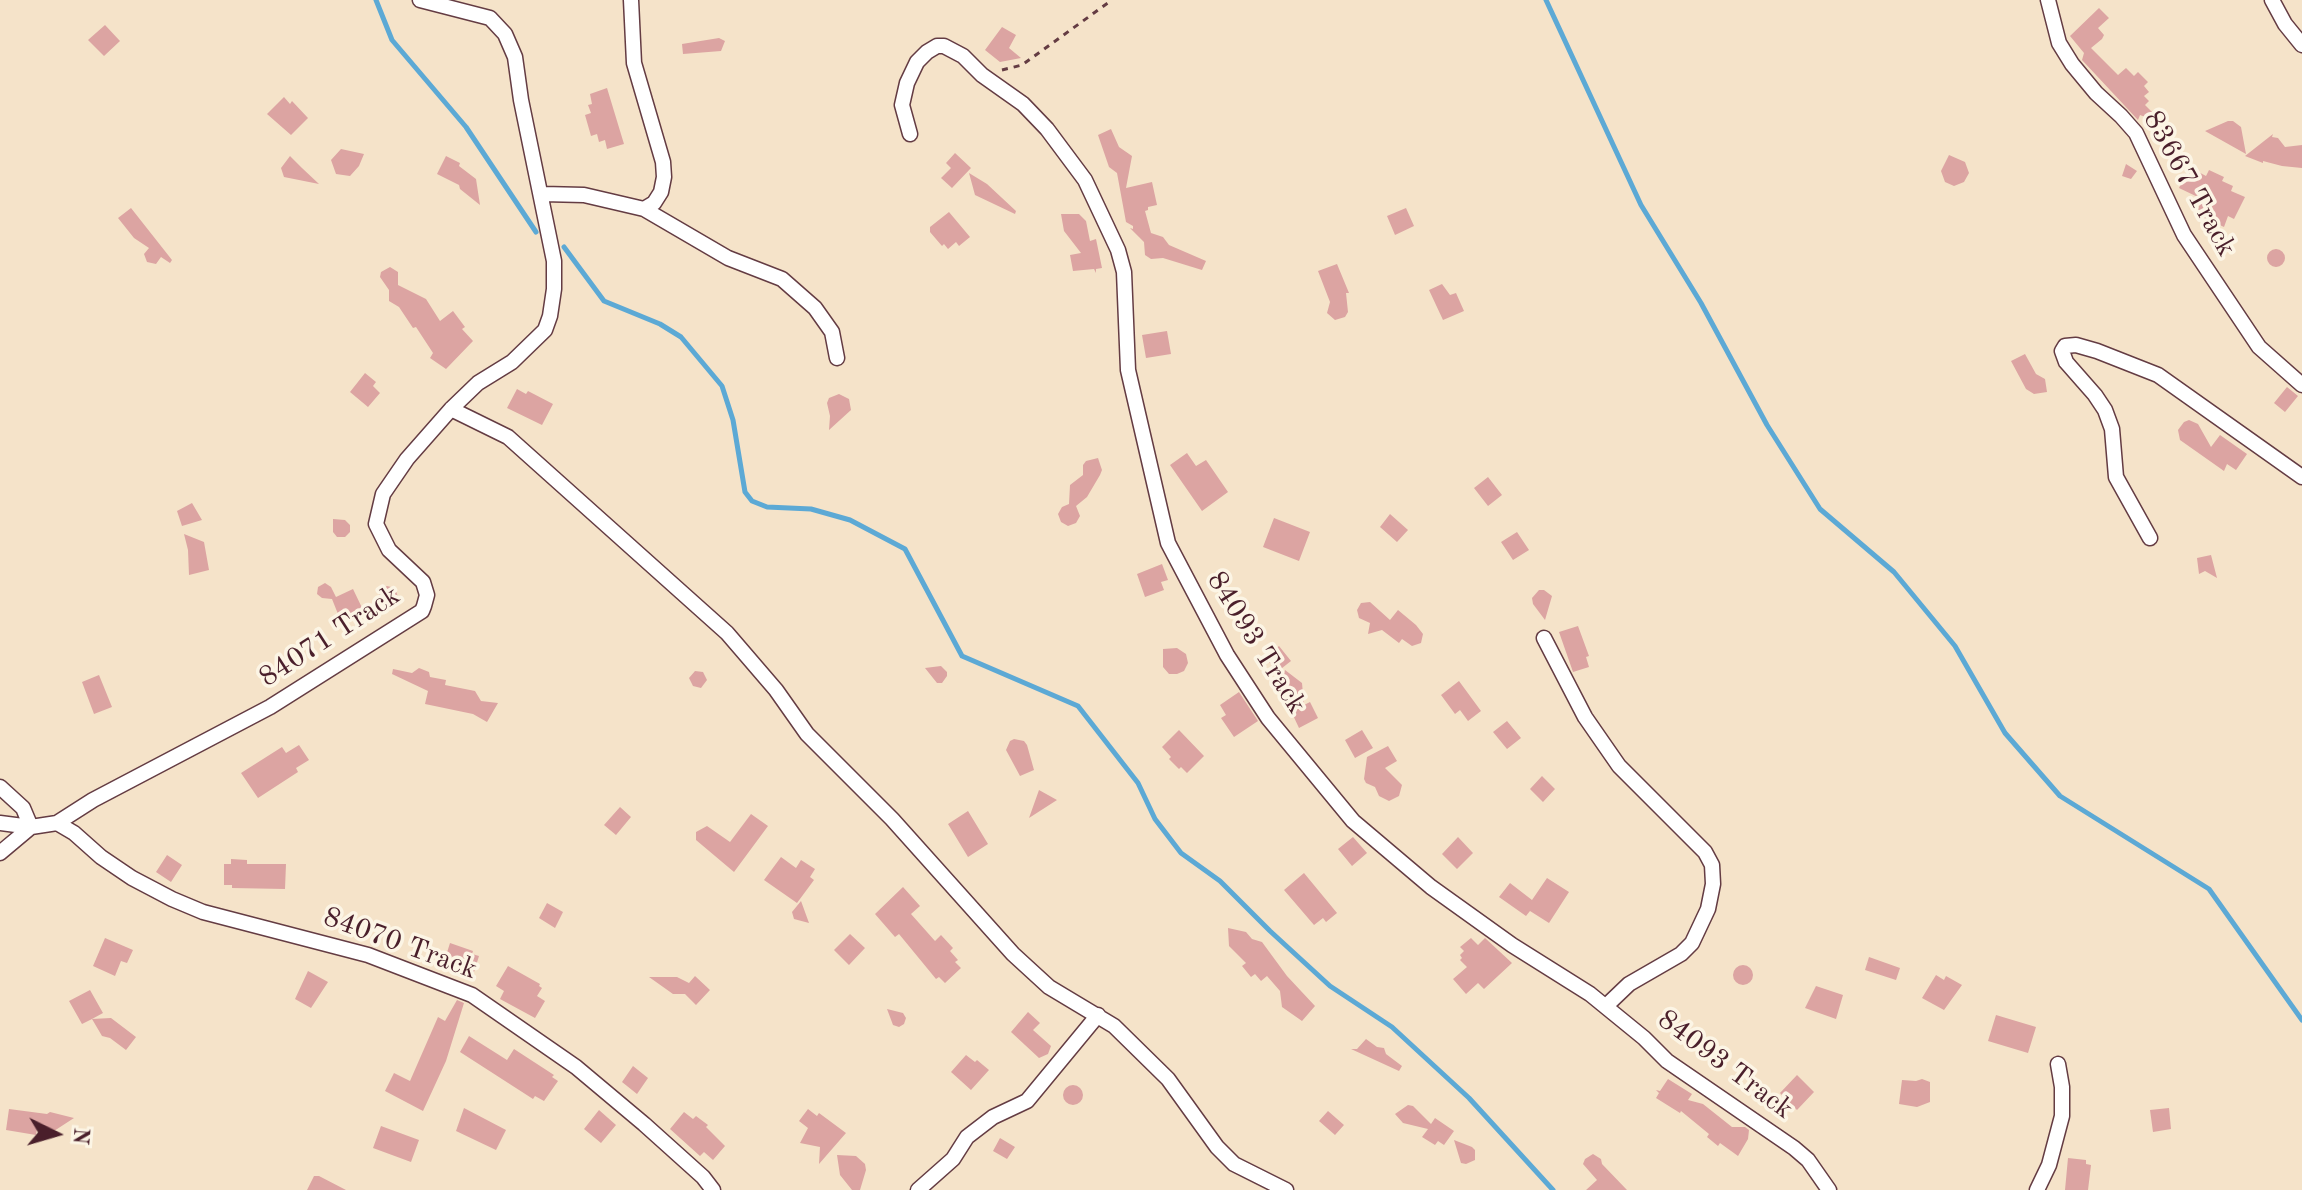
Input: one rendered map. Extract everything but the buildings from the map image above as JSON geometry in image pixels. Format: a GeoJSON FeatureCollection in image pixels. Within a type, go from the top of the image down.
{"type":"FeatureCollection","features":[{"type":"Feature","properties":{"kind":"street","name":"84071 Track"},"geometry":{"type":"LineString","coordinates":[[57,823],[93,800],[270,707],[422,611],[427,595],[423,582],[381,540],[376,524],[383,494],[407,459],[451,409],[478,383],[512,362],[545,330],[554,289],[554,261],[515,57],[500,27],[490,18],[420,0]]}},
{"type":"Feature","properties":{"kind":"street"},"geometry":{"type":"LineString","coordinates":[[631,0],[634,63],[663,162],[664,177],[661,192],[654,203],[644,209]]}},
{"type":"Feature","properties":{"kind":"street","name":"83667 Track"},"geometry":{"type":"LineString","coordinates":[[2048,0],[2059,43],[2096,93],[2136,133],[2174,217],[2192,247],[2259,347],[2302,385]]}},
{"type":"Feature","properties":{"kind":"street"},"geometry":{"type":"LineString","coordinates":[[2272,0],[2285,24],[2302,45]]}},
{"type":"Feature","properties":{"kind":"street","name":"84093 Track"},"geometry":{"type":"LineString","coordinates":[[910,134],[902,95],[917,62],[932,48],[944,46],[963,56],[982,75],[1023,104],[1047,129],[1085,180],[1102,211],[1124,272],[1128,370],[1168,543],[1227,655],[1268,718],[1353,821],[1409,868],[1512,945],[1606,1006],[1667,1061],[1794,1148],[1808,1160],[1829,1190]]}},
{"type":"Feature","properties":{"kind":"street"},"geometry":{"type":"LineString","coordinates":[[543,194],[584,195],[644,209],[728,258],[782,279],[815,308],[832,332],[837,358]]}},
{"type":"Feature","properties":{"kind":"street"},"geometry":{"type":"LineString","coordinates":[[2150,538],[2116,477],[2112,429],[2105,410],[2066,362],[2062,351],[2065,346],[2076,345],[2097,351],[2158,375],[2302,477]]}},
{"type":"Feature","properties":{"kind":"street"},"geometry":{"type":"LineString","coordinates":[[451,409],[508,437],[727,633],[776,690],[807,734],[884,810],[1004,945],[1049,987],[1114,1026],[1168,1079],[1217,1147],[1234,1164],[1286,1190]]}},
{"type":"Feature","properties":{"kind":"street"},"geometry":{"type":"LineString","coordinates":[[1544,638],[1585,717],[1619,766],[1705,852],[1712,865],[1713,884],[1708,909],[1692,943],[1681,954],[1629,984],[1606,1006]]}},
{"type":"Feature","properties":{"kind":"street"},"geometry":{"type":"LineString","coordinates":[[0,787],[23,808],[31,827]]}},
{"type":"Feature","properties":{"kind":"street"},"geometry":{"type":"LineString","coordinates":[[0,823],[31,827],[57,823]]}},
{"type":"Feature","properties":{"kind":"street","name":"84070 Track"},"geometry":{"type":"LineString","coordinates":[[57,823],[132,878],[203,912],[368,955],[472,995],[576,1067],[644,1124],[703,1177],[713,1190]]}},
{"type":"Feature","properties":{"kind":"street"},"geometry":{"type":"LineString","coordinates":[[0,853],[31,827]]}},
{"type":"Feature","properties":{"kind":"street"},"geometry":{"type":"LineString","coordinates":[[918,1190],[953,1159],[967,1137],[993,1117],[1027,1101],[1098,1015]]}},
{"type":"Feature","properties":{"kind":"street"},"geometry":{"type":"LineString","coordinates":[[2037,1190],[2049,1165],[2062,1116],[2058,1064]]}},
{"type":"Feature","properties":{"kind":"path"},"geometry":{"type":"LineString","coordinates":[[982,75],[1022,65],[1112,0]]}},
{"type":"Feature","properties":{"kind":"waterway"},"geometry":{"type":"LineString","coordinates":[[376,0],[392,40],[466,127],[536,232]]}},
{"type":"Feature","properties":{"kind":"waterway"},"geometry":{"type":"LineString","coordinates":[[1546,0],[1641,205],[1701,303],[1767,425],[1820,509],[1894,572],[1955,646],[2005,733],[2060,796],[2209,889],[2302,1020]]}},
{"type":"Feature","properties":{"kind":"waterway"},"geometry":{"type":"LineString","coordinates":[[564,247],[604,301],[660,324],[681,337],[722,386],[733,420],[745,492],[752,501],[767,507],[811,509],[850,520],[905,549],[962,656],[1078,706],[1138,783],[1155,819],[1181,853],[1220,881],[1330,986],[1392,1027],[1469,1098],[1553,1190]]}}]}
